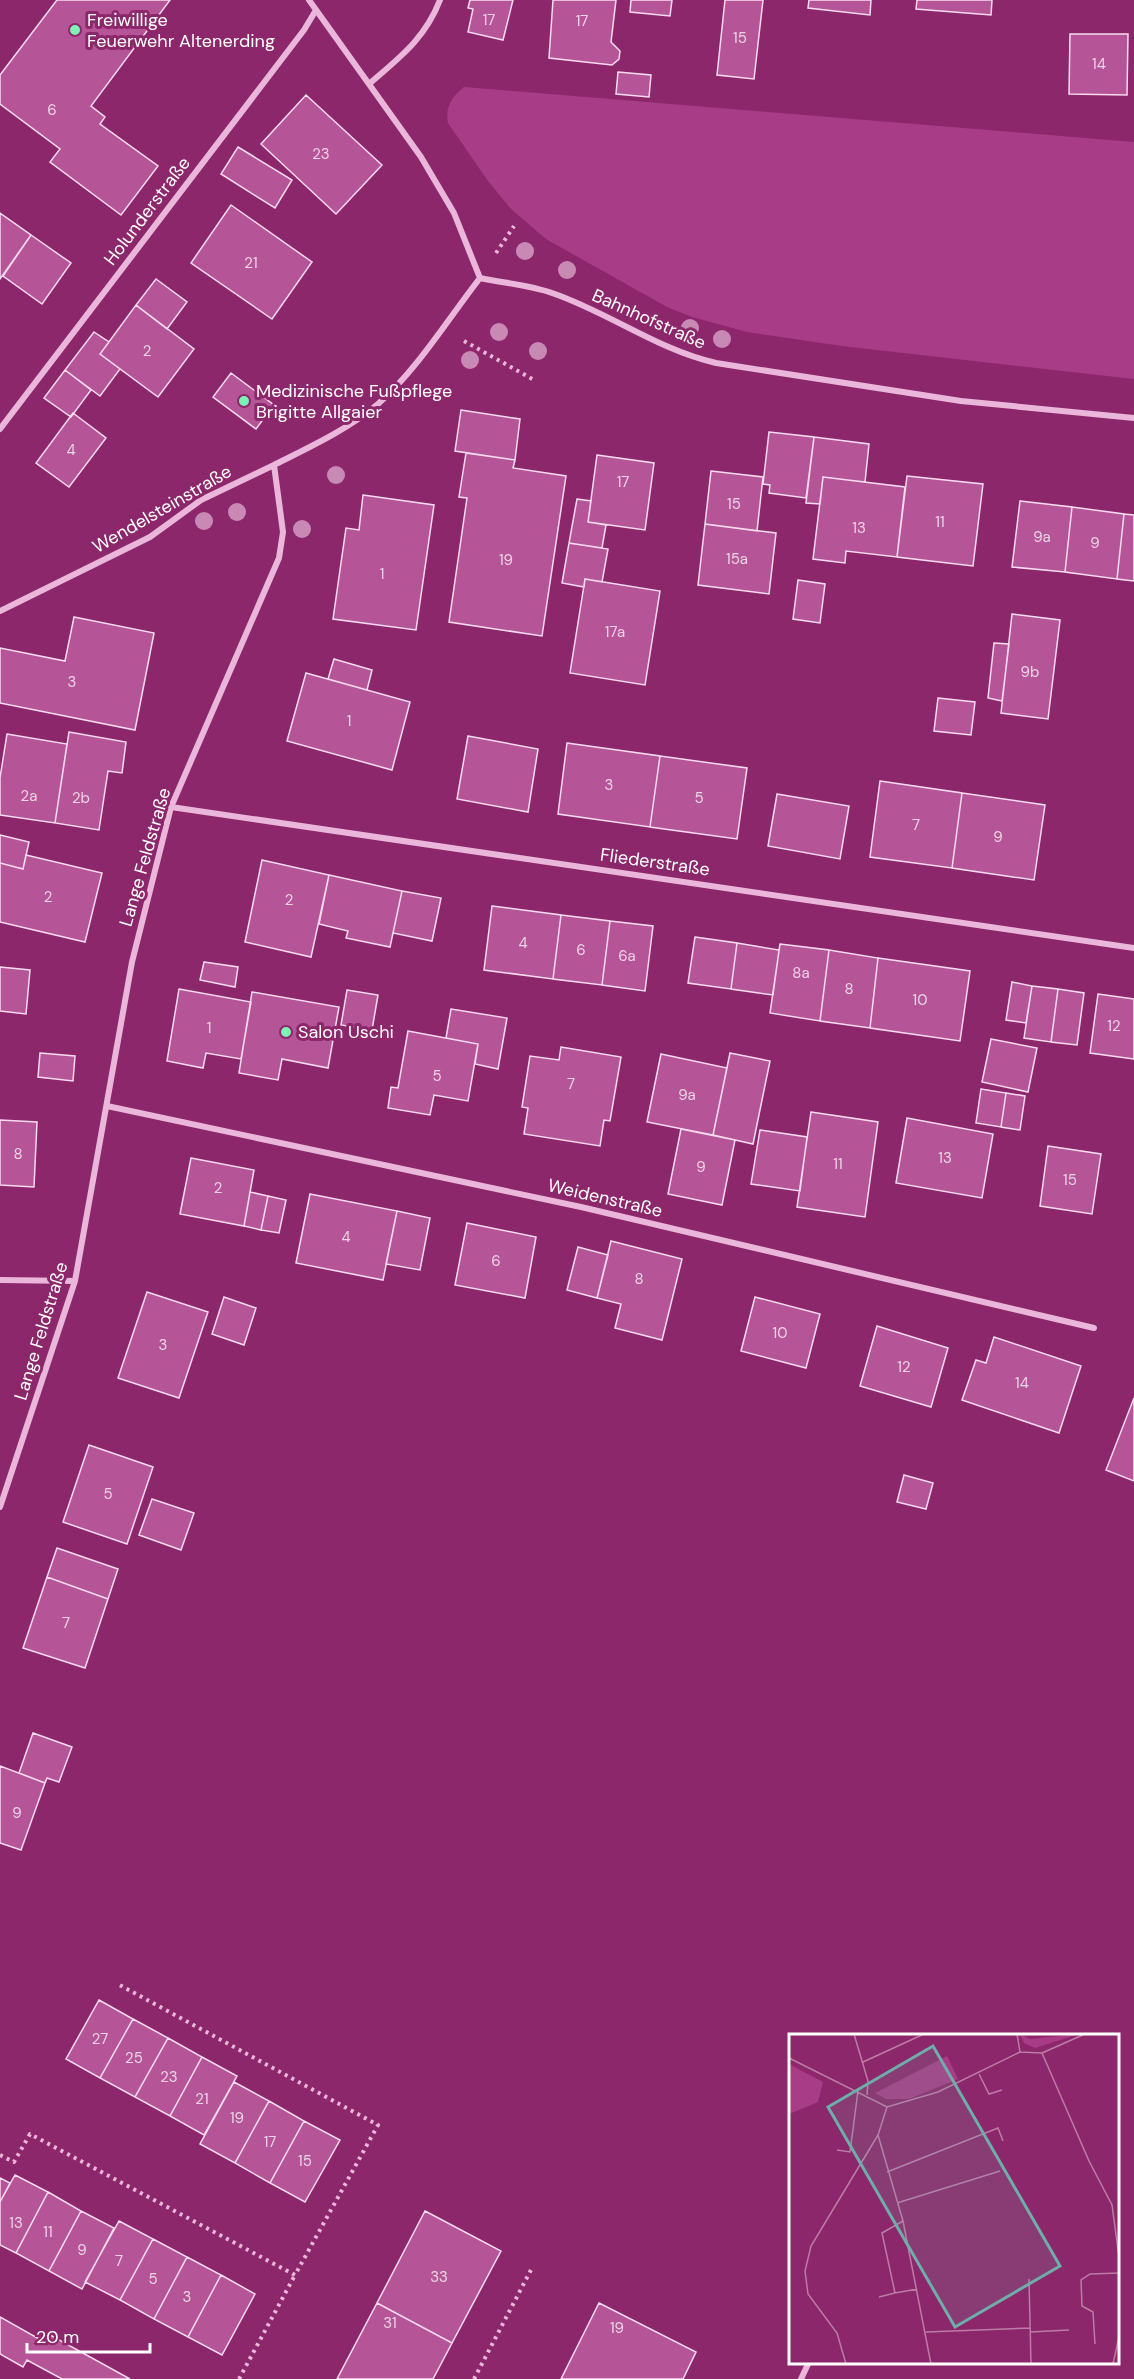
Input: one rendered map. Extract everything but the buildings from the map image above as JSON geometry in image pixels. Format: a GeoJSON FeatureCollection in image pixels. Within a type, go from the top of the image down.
{"type":"FeatureCollection","features":[{"type":"Feature","properties":{"kind":"street"},"geometry":{"type":"LineString","coordinates":[[274,465],[335,434],[378,404],[415,363],[480,278],[454,213],[412,142],[309,0]]}},
{"type":"Feature","properties":{"kind":"street"},"geometry":{"type":"LineString","coordinates":[[369,84],[412,47],[433,18],[440,0]]}},
{"type":"Feature","properties":{"kind":"street","name":"Holunderstraße"},"geometry":{"type":"LineString","coordinates":[[0,429],[304,30],[316,10]]}},
{"type":"Feature","properties":{"kind":"street","name":"Bahnhofstraße"},"geometry":{"type":"LineString","coordinates":[[480,278],[550,292],[638,333],[700,359],[716,363],[961,401],[1134,418]]}},
{"type":"Feature","properties":{"kind":"street","name":"Wendelsteinstraße"},"geometry":{"type":"LineString","coordinates":[[0,611],[150,537],[201,500],[274,465]]}},
{"type":"Feature","properties":{"kind":"street","name":"Lange Feldstraße"},"geometry":{"type":"LineString","coordinates":[[0,1507],[75,1281],[132,962],[171,807],[279,558],[283,532],[274,465]]}},
{"type":"Feature","properties":{"kind":"street","name":"Fliederstraße"},"geometry":{"type":"LineString","coordinates":[[171,807],[1134,948]]}},
{"type":"Feature","properties":{"kind":"street","name":"Weidenstraße"},"geometry":{"type":"LineString","coordinates":[[107,1106],[581,1207],[1094,1328]]}},
{"type":"Feature","properties":{"kind":"street"},"geometry":{"type":"LineString","coordinates":[[0,1280],[75,1281]]}},
{"type":"Feature","properties":{"kind":"street"},"geometry":{"type":"LineString","coordinates":[[801,2379],[809,2364]]}},
{"type":"Feature","properties":{"kind":"path"},"geometry":{"type":"LineString","coordinates":[[464,341],[536,381]]}},
{"type":"Feature","properties":{"kind":"path"},"geometry":{"type":"LineString","coordinates":[[116,1983],[378,2125],[239,2379]]}},
{"type":"Feature","properties":{"kind":"path"},"geometry":{"type":"LineString","coordinates":[[0,2155],[14,2162],[30,2134],[295,2276]]}},
{"type":"Feature","properties":{"kind":"path"},"geometry":{"type":"LineString","coordinates":[[474,2379],[533,2266]]}},
{"type":"Feature","properties":{"kind":"shaded area"},"geometry":{"type":"Polygon","coordinates":[[[464,87],[1134,142],[1134,379],[842,346],[747,332],[692,317],[667,307],[546,239],[511,209],[488,181],[448,123],[447,112],[450,103],[464,87]]]}},
{"type":"Feature","properties":{"kind":"place","name":"Freiwillige Feuerwehr Altenerding"},"geometry":{"type":"Point","coordinates":[75,30]}},
{"type":"Feature","properties":{"kind":"place","name":"Medizinische Fußpflege Brigitte Allgaier"},"geometry":{"type":"Point","coordinates":[244,401]}},
{"type":"Feature","properties":{"kind":"place","name":"Salon Uschi"},"geometry":{"type":"Point","coordinates":[286,1032]}}]}
